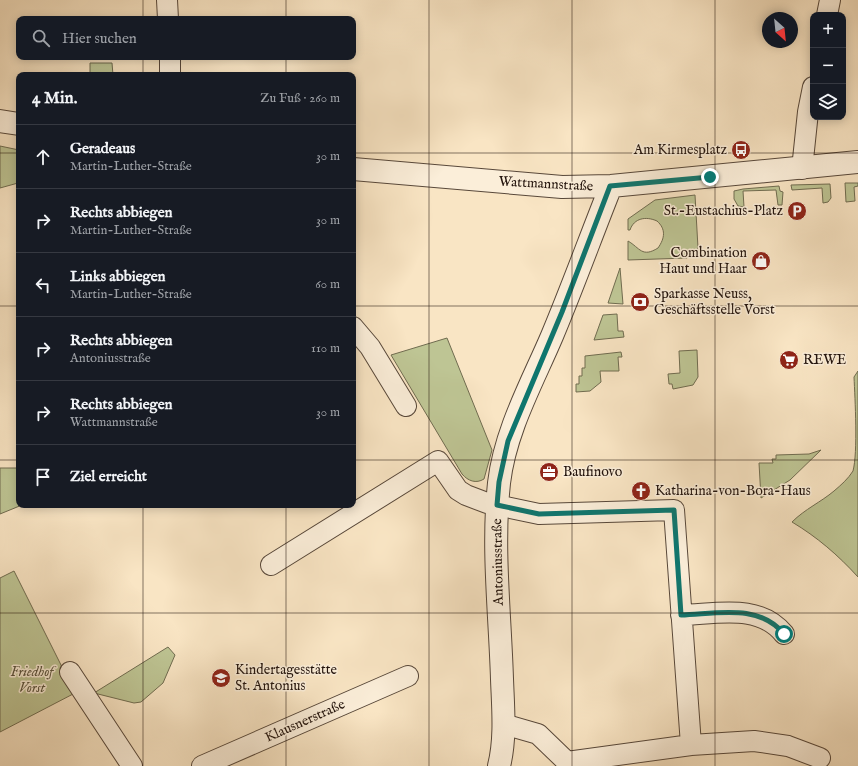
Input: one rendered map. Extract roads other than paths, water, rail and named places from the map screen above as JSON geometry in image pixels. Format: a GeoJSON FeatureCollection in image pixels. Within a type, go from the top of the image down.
{"type":"FeatureCollection","features":[{"type":"Feature","properties":{"kind":"street"},"geometry":{"type":"LineString","coordinates":[[168,0],[168,16]]}},
{"type":"Feature","properties":{"kind":"street"},"geometry":{"type":"LineString","coordinates":[[828,12],[830,0]]}},
{"type":"Feature","properties":{"kind":"street"},"geometry":{"type":"LineString","coordinates":[[170,60],[170,72]]}},
{"type":"Feature","properties":{"kind":"street"},"geometry":{"type":"LineString","coordinates":[[802,169],[810,102]]}},
{"type":"Feature","properties":{"kind":"street"},"geometry":{"type":"LineString","coordinates":[[0,121],[16,124]]}},
{"type":"Feature","properties":{"kind":"street","name":"Wattmannstraße"},"geometry":{"type":"LineString","coordinates":[[356,169],[562,187],[610,186],[802,169],[858,162]]}},
{"type":"Feature","properties":{"kind":"street","name":"Antoniusstraße"},"geometry":{"type":"LineString","coordinates":[[499,766],[503,724],[496,572],[497,505],[500,474],[508,441],[562,312],[610,186]]}},
{"type":"Feature","properties":{"kind":"street"},"geometry":{"type":"LineString","coordinates":[[356,331],[370,347],[406,406]]}},
{"type":"Feature","properties":{"kind":"street"},"geometry":{"type":"LineString","coordinates":[[271,565],[438,461],[453,484],[462,493],[475,499],[539,514],[674,510],[691,745]]}},
{"type":"Feature","properties":{"kind":"street"},"geometry":{"type":"LineString","coordinates":[[681,615],[750,614],[770,621],[784,634]]}},
{"type":"Feature","properties":{"kind":"street"},"geometry":{"type":"LineString","coordinates":[[70,672],[132,766]]}},
{"type":"Feature","properties":{"kind":"street","name":"Klausnerstraße"},"geometry":{"type":"LineString","coordinates":[[202,766],[408,676]]}},
{"type":"Feature","properties":{"kind":"street"},"geometry":{"type":"LineString","coordinates":[[503,724],[538,734],[568,764],[691,745],[754,741],[774,742],[820,758]]}},
{"type":"Feature","properties":{"kind":"place","name":"Am Kirmesplatz"},"geometry":{"type":"Point","coordinates":[741,150]}},
{"type":"Feature","properties":{"kind":"place","name":"St.-Eustachius-Platz"},"geometry":{"type":"Point","coordinates":[797,211]}},
{"type":"Feature","properties":{"kind":"place","name":"Combination Haut und Haar"},"geometry":{"type":"Point","coordinates":[761,261]}},
{"type":"Feature","properties":{"kind":"place","name":"Sparkasse Neuss, Geschäftsstelle Vorst"},"geometry":{"type":"Point","coordinates":[640,302]}},
{"type":"Feature","properties":{"kind":"place","name":"REWE"},"geometry":{"type":"Point","coordinates":[789,360]}},
{"type":"Feature","properties":{"kind":"place","name":"Baufinovo"},"geometry":{"type":"Point","coordinates":[549,472]}},
{"type":"Feature","properties":{"kind":"place","name":"Katharina-von-Bora-Haus"},"geometry":{"type":"Point","coordinates":[641,491]}},
{"type":"Feature","properties":{"kind":"place","name":"Kindertagesstätte St. Antonius"},"geometry":{"type":"Point","coordinates":[221,678]}},
{"type":"Feature","properties":{"kind":"park label","name":"Friedhof Vorst"},"geometry":{"type":"Point","coordinates":[32,680]}}]}
